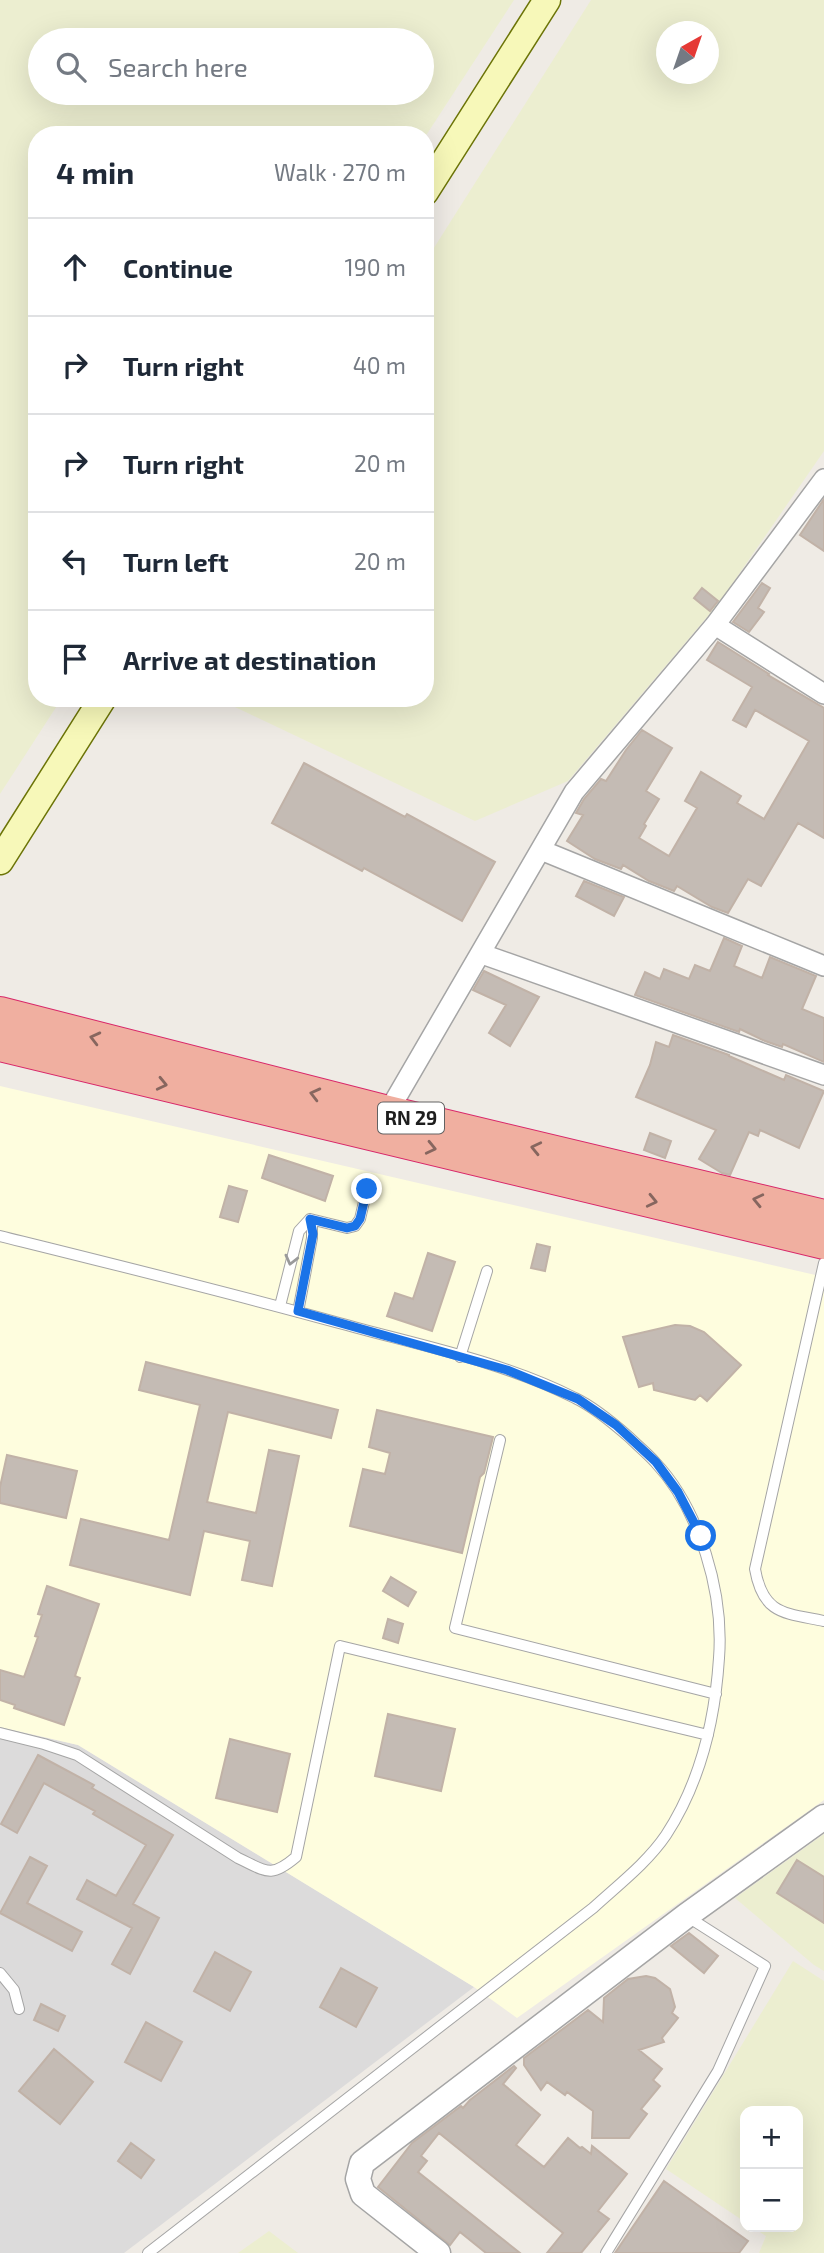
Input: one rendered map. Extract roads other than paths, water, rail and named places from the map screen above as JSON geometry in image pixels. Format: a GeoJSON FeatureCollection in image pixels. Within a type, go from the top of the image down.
{"type":"FeatureCollection","features":[{"type":"Feature","properties":{"kind":"highway","name":"RN 29"},"geometry":{"type":"LineString","coordinates":[[0,1013],[388,1112],[824,1216]]}},
{"type":"Feature","properties":{"kind":"highway"},"geometry":{"type":"LineString","coordinates":[[0,1045],[824,1243]]}},
{"type":"Feature","properties":{"kind":"main road"},"geometry":{"type":"LineString","coordinates":[[434,178],[547,0]]}},
{"type":"Feature","properties":{"kind":"main road"},"geometry":{"type":"LineString","coordinates":[[0,861],[97,707]]}},
{"type":"Feature","properties":{"kind":"street"},"geometry":{"type":"LineString","coordinates":[[388,1112],[574,792],[715,625],[824,479]]}},
{"type":"Feature","properties":{"kind":"street"},"geometry":{"type":"LineString","coordinates":[[715,625],[824,694]]}},
{"type":"Feature","properties":{"kind":"street"},"geometry":{"type":"LineString","coordinates":[[541,850],[824,966]]}},
{"type":"Feature","properties":{"kind":"street"},"geometry":{"type":"LineString","coordinates":[[482,954],[824,1075]]}},
{"type":"Feature","properties":{"kind":"street"},"geometry":{"type":"LineString","coordinates":[[438,2253],[363,2194],[358,2179],[362,2163],[686,1916],[824,1817]]}},
{"type":"Feature","properties":{"kind":"lane"},"geometry":{"type":"LineString","coordinates":[[280,1306],[303,1224],[310,1219],[347,1228],[355,1226],[360,1219],[367,1189]]}},
{"type":"Feature","properties":{"kind":"lane"},"geometry":{"type":"LineString","coordinates":[[298,1311],[313,1234],[310,1219]]}},
{"type":"Feature","properties":{"kind":"lane"},"geometry":{"type":"LineString","coordinates":[[0,1236],[298,1311],[507,1370],[578,1399],[616,1425],[656,1462],[678,1492],[701,1536],[714,1583],[720,1644],[716,1694],[706,1747],[689,1793],[665,1836],[635,1871],[583,1916],[148,2253]]}},
{"type":"Feature","properties":{"kind":"lane"},"geometry":{"type":"LineString","coordinates":[[824,1263],[755,1569],[758,1587],[768,1602],[783,1613],[824,1621]]}},
{"type":"Feature","properties":{"kind":"lane"},"geometry":{"type":"LineString","coordinates":[[460,1357],[487,1271]]}},
{"type":"Feature","properties":{"kind":"lane"},"geometry":{"type":"LineString","coordinates":[[500,1440],[454,1628],[716,1694]]}},
{"type":"Feature","properties":{"kind":"lane"},"geometry":{"type":"LineString","coordinates":[[0,1733],[77,1755],[238,1858],[265,1871],[280,1870],[296,1857],[340,1646],[708,1735]]}},
{"type":"Feature","properties":{"kind":"lane"},"geometry":{"type":"LineString","coordinates":[[606,2253],[718,2071],[765,1966],[686,1916]]}},
{"type":"Feature","properties":{"kind":"lane"},"geometry":{"type":"LineString","coordinates":[[0,1973],[14,1990],[19,2009]]}}]}
